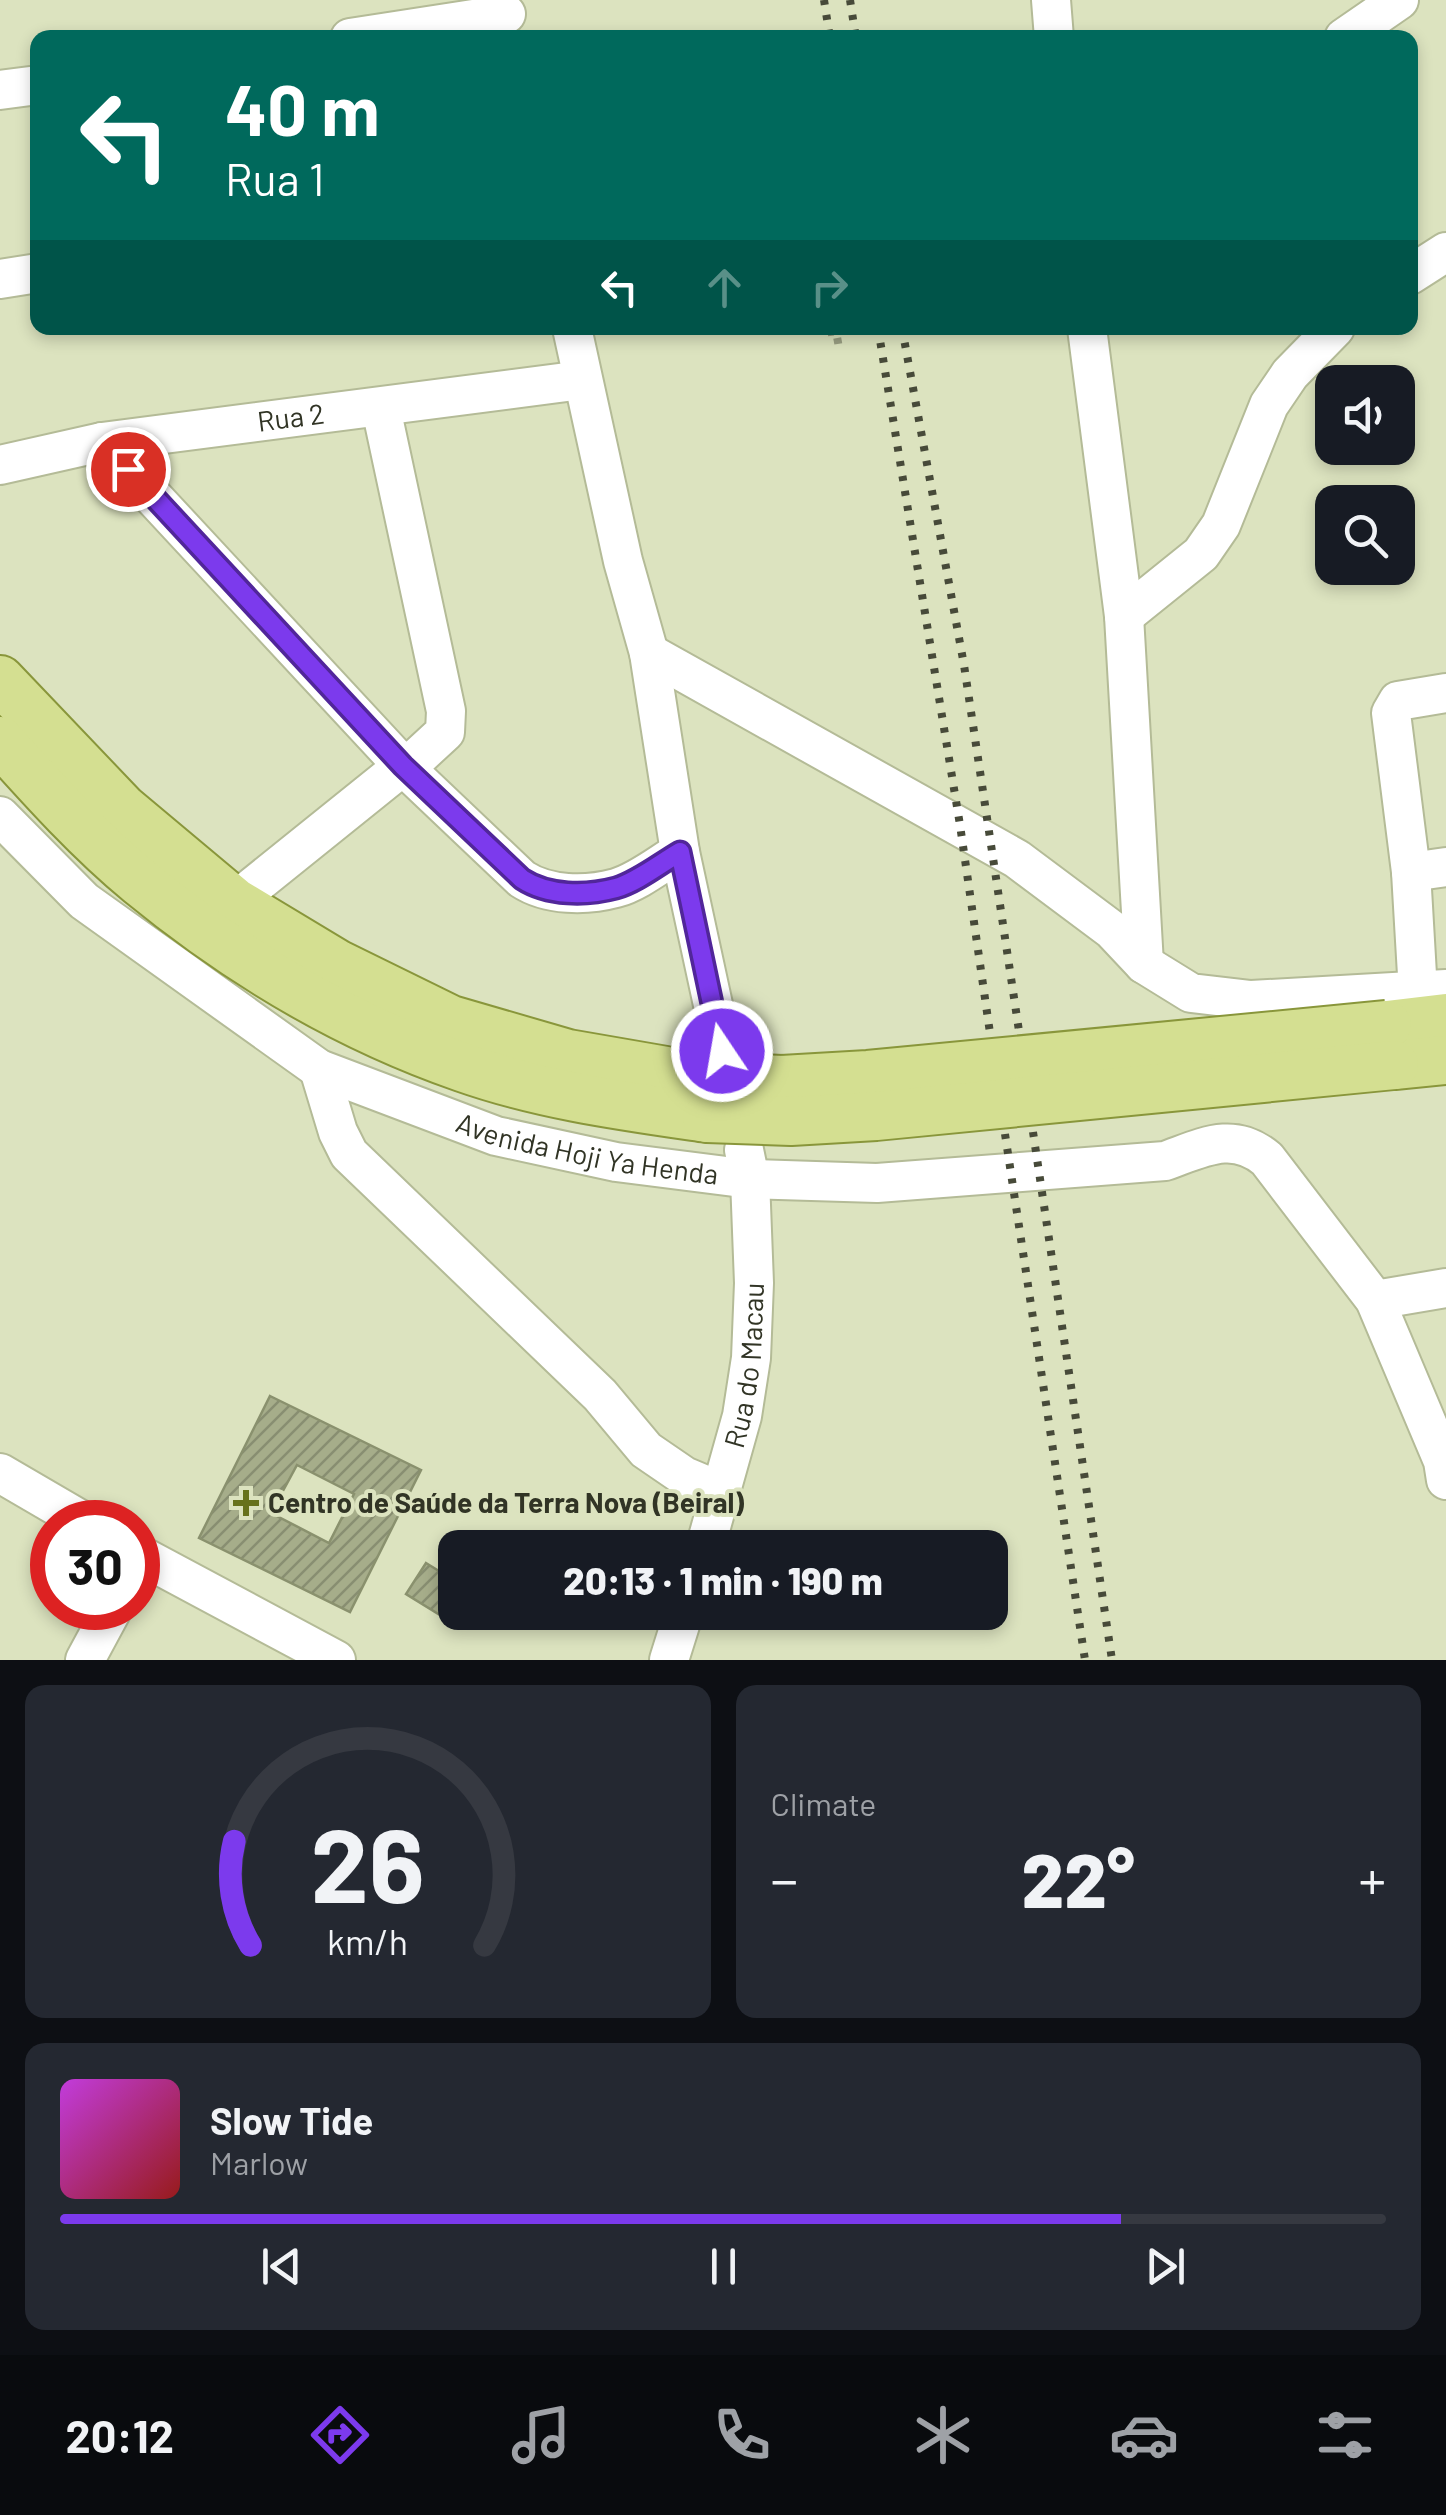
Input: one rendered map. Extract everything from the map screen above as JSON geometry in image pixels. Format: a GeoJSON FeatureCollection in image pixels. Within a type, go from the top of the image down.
{"type":"FeatureCollection","features":[{"type":"Feature","properties":{"kind":"main road"},"geometry":{"type":"LineString","coordinates":[[0,680],[123,809],[234,902],[337,964],[451,1020],[568,1054],[708,1082]]}},
{"type":"Feature","properties":{"kind":"main road"},"geometry":{"type":"LineString","coordinates":[[0,742],[50,797],[138,880],[240,958],[349,1019],[462,1067],[579,1099],[708,1082],[868,1075],[1418,1018],[1446,1060]]}},
{"type":"Feature","properties":{"kind":"street"},"geometry":{"type":"LineString","coordinates":[[1051,0],[1053,30]]}},
{"type":"Feature","properties":{"kind":"street"},"geometry":{"type":"LineString","coordinates":[[1356,30],[1399,0]]}},
{"type":"Feature","properties":{"kind":"street"},"geometry":{"type":"LineString","coordinates":[[410,30],[507,17]]}},
{"type":"Feature","properties":{"kind":"street"},"geometry":{"type":"LineString","coordinates":[[0,90],[30,86]]}},
{"type":"Feature","properties":{"kind":"street"},"geometry":{"type":"LineString","coordinates":[[1418,270],[1446,252]]}},
{"type":"Feature","properties":{"kind":"street"},"geometry":{"type":"LineString","coordinates":[[0,279],[30,274]]}},
{"type":"Feature","properties":{"kind":"street"},"geometry":{"type":"LineString","coordinates":[[573,335],[623,561],[648,652],[680,852],[708,1082]]}},
{"type":"Feature","properties":{"kind":"street"},"geometry":{"type":"LineString","coordinates":[[1088,335],[1124,616],[1144,964]]}},
{"type":"Feature","properties":{"kind":"street"},"geometry":{"type":"LineString","coordinates":[[1124,616],[1201,554],[1221,525],[1269,405],[1290,374],[1329,335]]}},
{"type":"Feature","properties":{"kind":"street","name":"Rua 2"},"geometry":{"type":"LineString","coordinates":[[0,465],[102,442],[582,380]]}},
{"type":"Feature","properties":{"kind":"street"},"geometry":{"type":"LineString","coordinates":[[234,902],[445,732],[446,711],[381,408]]}},
{"type":"Feature","properties":{"kind":"street"},"geometry":{"type":"LineString","coordinates":[[102,442],[403,766],[502,863],[538,889],[560,893],[618,888],[680,852]]}},
{"type":"Feature","properties":{"kind":"street"},"geometry":{"type":"LineString","coordinates":[[648,652],[1018,859],[1112,930],[1144,964],[1192,993],[1418,1018],[1428,869],[1391,713],[1393,705],[1407,698],[1446,693]]}},
{"type":"Feature","properties":{"kind":"street","name":"Avenida Hoji Ya Henda"},"geometry":{"type":"LineString","coordinates":[[0,816],[84,901],[319,1069],[496,1136],[616,1162],[747,1164],[877,1184],[1165,1162],[1201,1148],[1233,1142],[1250,1145],[1266,1159],[1375,1300]]}},
{"type":"Feature","properties":{"kind":"street"},"geometry":{"type":"LineString","coordinates":[[319,1069],[349,1154],[600,1396],[646,1450],[684,1476],[722,1492]]}},
{"type":"Feature","properties":{"kind":"street","name":"Rua do Macau"},"geometry":{"type":"LineString","coordinates":[[710,1530],[742,1416],[751,1358],[754,1283],[747,1164]]}},
{"type":"Feature","properties":{"kind":"street"},"geometry":{"type":"LineString","coordinates":[[1445,1467],[1375,1300],[1446,1288]]}},
{"type":"Feature","properties":{"kind":"street"},"geometry":{"type":"LineString","coordinates":[[0,1473],[46,1500]]}},
{"type":"Feature","properties":{"kind":"street"},"geometry":{"type":"LineString","coordinates":[[160,1568],[336,1660]]}},
{"type":"Feature","properties":{"kind":"street"},"geometry":{"type":"LineString","coordinates":[[85,1660],[101,1630]]}},
{"type":"Feature","properties":{"kind":"street"},"geometry":{"type":"LineString","coordinates":[[669,1660],[678,1630]]}},
{"type":"Feature","properties":{"kind":"building","name":"Centro de Saúde da Terra Nova (Beiral)"},"geometry":{"type":"Polygon","coordinates":[[[270,1396],[421,1470],[350,1612],[199,1538],[270,1396]],[[297,1465],[271,1513],[329,1543],[354,1494],[297,1465]]]}},
{"type":"Feature","properties":{"kind":"building"},"geometry":{"type":"Polygon","coordinates":[[[426,1563],[438,1570],[438,1614],[406,1594],[426,1563]]]}},
{"type":"Feature","properties":{"kind":"railway"},"geometry":{"type":"LineString","coordinates":[[824,0],[829,30]]}},
{"type":"Feature","properties":{"kind":"railway"},"geometry":{"type":"LineString","coordinates":[[850,0],[855,30]]}},
{"type":"Feature","properties":{"kind":"railway"},"geometry":{"type":"LineString","coordinates":[[879,335],[990,1033]]}},
{"type":"Feature","properties":{"kind":"railway"},"geometry":{"type":"LineString","coordinates":[[903,335],[964,665],[1019,1031]]}},
{"type":"Feature","properties":{"kind":"railway"},"geometry":{"type":"LineString","coordinates":[[1033,1132],[1112,1660]]}},
{"type":"Feature","properties":{"kind":"railway"},"geometry":{"type":"LineString","coordinates":[[1005,1134],[1085,1660]]}},
{"type":"Feature","properties":{"kind":"place","name":"Centro de Saúde da Terra Nova (Beiral)"},"geometry":{"type":"Point","coordinates":[246,1503]}},
{"type":"Feature","properties":{"kind":"route"},"geometry":{"type":"LineString","coordinates":[[128,469],[403,766],[522,879],[538,889],[560,893],[618,888],[680,852],[722,1051]]}}]}
